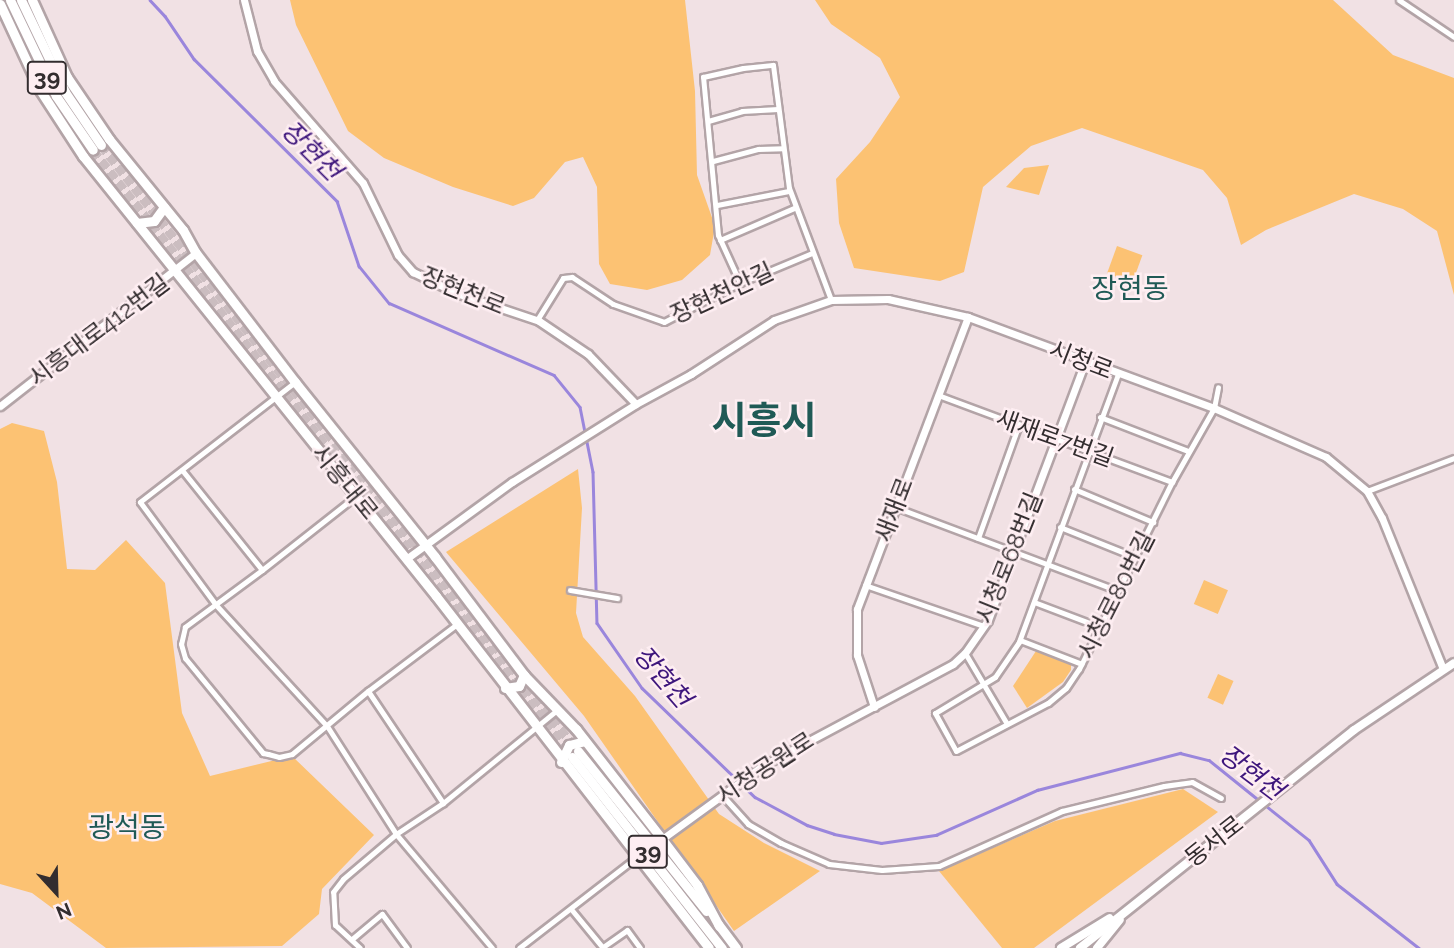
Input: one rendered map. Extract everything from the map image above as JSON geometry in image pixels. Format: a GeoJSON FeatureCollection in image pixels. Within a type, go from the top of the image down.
{"type":"FeatureCollection","features":[{"type":"Feature","properties":{"kind":"main road","name":"39"},"geometry":{"type":"LineString","coordinates":[[10,0],[56,96],[97,148],[65,92],[21,0]]}},
{"type":"Feature","properties":{"kind":"main road","name":"시흥대로"},"geometry":{"type":"LineString","coordinates":[[32,0],[48,39],[79,95],[109,139],[524,675],[585,741],[662,839],[697,885],[719,926]]}},
{"type":"Feature","properties":{"kind":"main road","name":"시흥대로"},"geometry":{"type":"LineString","coordinates":[[0,4],[24,59],[62,127],[406,559],[561,762],[709,948]]}},
{"type":"Feature","properties":{"kind":"main road"},"geometry":{"type":"LineString","coordinates":[[137,223],[154,221],[164,207]]}},
{"type":"Feature","properties":{"kind":"main road","name":"동서로"},"geometry":{"type":"LineString","coordinates":[[1080,948],[1354,730],[1454,663]]}},
{"type":"Feature","properties":{"kind":"main road"},"geometry":{"type":"LineString","coordinates":[[506,688],[519,686],[524,675]]}},
{"type":"Feature","properties":{"kind":"main road"},"geometry":{"type":"LineString","coordinates":[[561,762],[569,745],[585,741]]}},
{"type":"Feature","properties":{"kind":"main road","name":"시흥대로"},"geometry":{"type":"LineString","coordinates":[[722,948],[575,754],[736,948]]}},
{"type":"Feature","properties":{"kind":"main road"},"geometry":{"type":"LineString","coordinates":[[1061,948],[1131,907]]}},
{"type":"Feature","properties":{"kind":"main road"},"geometry":{"type":"LineString","coordinates":[[1097,948],[1131,907]]}},
{"type":"Feature","properties":{"kind":"street","name":"장현천로"},"geometry":{"type":"LineString","coordinates":[[244,0],[257,51],[274,81],[363,183],[398,255],[413,272],[459,294],[537,320],[588,354],[636,404]]}},
{"type":"Feature","properties":{"kind":"street"},"geometry":{"type":"LineString","coordinates":[[1399,0],[1454,37]]}},
{"type":"Feature","properties":{"kind":"street"},"geometry":{"type":"LineString","coordinates":[[740,283],[720,240],[703,77],[743,68],[773,65],[789,191],[831,300]]}},
{"type":"Feature","properties":{"kind":"street"},"geometry":{"type":"LineString","coordinates":[[708,121],[742,111],[779,109]]}},
{"type":"Feature","properties":{"kind":"street"},"geometry":{"type":"LineString","coordinates":[[713,161],[758,149],[783,148]]}},
{"type":"Feature","properties":{"kind":"street"},"geometry":{"type":"LineString","coordinates":[[717,205],[789,191]]}},
{"type":"Feature","properties":{"kind":"street"},"geometry":{"type":"LineString","coordinates":[[720,240],[794,208]]}},
{"type":"Feature","properties":{"kind":"street","name":"시흥대로412번길"},"geometry":{"type":"LineString","coordinates":[[0,405],[196,253]]}},
{"type":"Feature","properties":{"kind":"street","name":"장현천안길"},"geometry":{"type":"LineString","coordinates":[[537,320],[563,278],[572,277],[614,304],[664,322],[740,283],[812,253]]}},
{"type":"Feature","properties":{"kind":"street","name":"시청로"},"geometry":{"type":"LineString","coordinates":[[406,559],[512,482],[636,404],[691,374],[774,320],[831,300],[888,299],[968,317],[1214,408],[1326,457],[1367,491],[1382,518],[1443,669]]}},
{"type":"Feature","properties":{"kind":"street","name":"새재로"},"geometry":{"type":"LineString","coordinates":[[874,706],[857,655],[857,609],[968,317]]}},
{"type":"Feature","properties":{"kind":"street","name":"시청로68번길"},"geometry":{"type":"LineString","coordinates":[[874,706],[953,664],[965,653],[984,626],[1085,362]]}},
{"type":"Feature","properties":{"kind":"street"},"geometry":{"type":"LineString","coordinates":[[985,683],[995,677],[1020,640],[1118,374]]}},
{"type":"Feature","properties":{"kind":"street"},"geometry":{"type":"LineString","coordinates":[[295,382],[140,502],[216,605],[327,726],[396,834],[492,948]]}},
{"type":"Feature","properties":{"kind":"street","name":"시청로80번길"},"geometry":{"type":"LineString","coordinates":[[985,683],[935,713],[956,751],[1048,703],[1066,688],[1082,663],[1188,451],[1214,408],[1218,387]]}},
{"type":"Feature","properties":{"kind":"street","name":"새재로7번길"},"geometry":{"type":"LineString","coordinates":[[938,395],[1172,482]]}},
{"type":"Feature","properties":{"kind":"street"},"geometry":{"type":"LineString","coordinates":[[1100,417],[1188,451]]}},
{"type":"Feature","properties":{"kind":"street"},"geometry":{"type":"LineString","coordinates":[[978,538],[1019,424]]}},
{"type":"Feature","properties":{"kind":"street"},"geometry":{"type":"LineString","coordinates":[[1367,491],[1454,458]]}},
{"type":"Feature","properties":{"kind":"street"},"geometry":{"type":"LineString","coordinates":[[182,470],[262,570]]}},
{"type":"Feature","properties":{"kind":"street"},"geometry":{"type":"LineString","coordinates":[[1074,489],[1153,522]]}},
{"type":"Feature","properties":{"kind":"street"},"geometry":{"type":"LineString","coordinates":[[356,496],[184,627],[183,652],[263,753],[279,757],[292,754],[368,691],[457,624]]}},
{"type":"Feature","properties":{"kind":"street"},"geometry":{"type":"LineString","coordinates":[[895,507],[1118,591]]}},
{"type":"Feature","properties":{"kind":"street"},"geometry":{"type":"LineString","coordinates":[[1060,527],[1135,557]]}},
{"type":"Feature","properties":{"kind":"street"},"geometry":{"type":"LineString","coordinates":[[865,585],[984,626]]}},
{"type":"Feature","properties":{"kind":"street"},"geometry":{"type":"LineString","coordinates":[[570,590],[617,598]]}},
{"type":"Feature","properties":{"kind":"street"},"geometry":{"type":"LineString","coordinates":[[1034,601],[1100,627]]}},
{"type":"Feature","properties":{"kind":"street"},"geometry":{"type":"LineString","coordinates":[[1020,640],[1082,663]]}},
{"type":"Feature","properties":{"kind":"street"},"geometry":{"type":"LineString","coordinates":[[965,653],[1007,724]]}},
{"type":"Feature","properties":{"kind":"street"},"geometry":{"type":"LineString","coordinates":[[368,691],[443,803]]}},
{"type":"Feature","properties":{"kind":"street","name":"시청공원로"},"geometry":{"type":"LineString","coordinates":[[662,839],[764,765],[874,706]]}},
{"type":"Feature","properties":{"kind":"street"},"geometry":{"type":"LineString","coordinates":[[360,948],[335,925],[333,892],[343,879],[396,834],[443,803],[556,711]]}},
{"type":"Feature","properties":{"kind":"street"},"geometry":{"type":"LineString","coordinates":[[725,792],[748,824],[781,843],[829,864],[882,870],[939,866],[1062,811],[1164,786],[1192,782],[1220,798]]}},
{"type":"Feature","properties":{"kind":"street"},"geometry":{"type":"LineString","coordinates":[[523,947],[638,856]]}},
{"type":"Feature","properties":{"kind":"street"},"geometry":{"type":"LineString","coordinates":[[571,909],[603,948],[627,930],[640,948]]}},
{"type":"Feature","properties":{"kind":"street"},"geometry":{"type":"LineString","coordinates":[[352,939],[382,914],[407,948]]}},
{"type":"Feature","properties":{"kind":"shaded area"},"geometry":{"type":"Polygon","coordinates":[[[290,0],[685,0],[695,91],[697,175],[715,226],[710,255],[682,280],[647,290],[610,284],[599,264],[597,187],[583,157],[565,162],[534,198],[513,206],[453,187],[384,158],[348,131],[296,25],[290,0]]]}},
{"type":"Feature","properties":{"kind":"shaded area"},"geometry":{"type":"Polygon","coordinates":[[[815,0],[1333,0],[1393,55],[1454,78],[1454,295],[1437,231],[1403,209],[1354,194],[1266,230],[1241,245],[1227,198],[1203,170],[1082,128],[1031,146],[983,187],[964,272],[940,281],[854,268],[839,223],[836,179],[870,142],[900,97],[880,58],[831,24],[815,0]]]}},
{"type":"Feature","properties":{"kind":"shaded area"},"geometry":{"type":"Polygon","coordinates":[[[1049,165],[1039,195],[1006,187],[1024,168],[1049,165]]]}},
{"type":"Feature","properties":{"kind":"shaded area"},"geometry":{"type":"Polygon","coordinates":[[[1117,246],[1142,255],[1132,282],[1107,273],[1117,246]]]}},
{"type":"Feature","properties":{"kind":"shaded area"},"geometry":{"type":"Polygon","coordinates":[[[12,423],[44,431],[57,482],[67,569],[95,570],[126,540],[165,583],[182,713],[210,776],[292,756],[374,835],[322,889],[319,914],[282,946],[106,948],[32,893],[0,884],[0,429],[12,423]]]}},
{"type":"Feature","properties":{"kind":"shaded area"},"geometry":{"type":"Polygon","coordinates":[[[578,469],[582,508],[576,613],[583,637],[635,696],[719,814],[764,843],[820,871],[734,931],[584,716],[446,552],[578,469]]]}},
{"type":"Feature","properties":{"kind":"shaded area"},"geometry":{"type":"Polygon","coordinates":[[[1204,580],[1228,590],[1218,614],[1194,604],[1204,580]]]}},
{"type":"Feature","properties":{"kind":"shaded area"},"geometry":{"type":"Polygon","coordinates":[[[1036,651],[1071,663],[1071,670],[1063,682],[1027,708],[1013,686],[1036,651]]]}},
{"type":"Feature","properties":{"kind":"shaded area"},"geometry":{"type":"Polygon","coordinates":[[[1218,674],[1234,681],[1223,705],[1207,698],[1218,674]]]}},
{"type":"Feature","properties":{"kind":"shaded area"},"geometry":{"type":"Polygon","coordinates":[[[1183,789],[1218,812],[1034,948],[1002,948],[939,871],[1055,821],[1183,789]]]}},
{"type":"Feature","properties":{"kind":"waterway","name":"장현천"},"geometry":{"type":"LineString","coordinates":[[150,0],[165,16],[194,59],[337,201],[359,266],[389,303],[554,375],[580,407],[593,472],[597,623],[642,688],[755,797],[807,825],[834,834],[881,843],[936,835],[1037,790],[1180,753],[1209,760],[1260,801]]}},
{"type":"Feature","properties":{"kind":"waterway","name":"장현천"},"geometry":{"type":"LineString","coordinates":[[1265,805],[1309,840],[1337,884],[1419,948]]}},
{"type":"Feature","properties":{"kind":"tunnel"},"geometry":{"type":"LineString","coordinates":[[101,145],[577,750]]}},
{"type":"Feature","properties":{"kind":"tunnel"},"geometry":{"type":"LineString","coordinates":[[93,150],[569,753]]}},
{"type":"Feature","properties":{"kind":"district","name":"장현동"},"geometry":{"type":"Point","coordinates":[1130,289]}},
{"type":"Feature","properties":{"kind":"district","name":"시흥시"},"geometry":{"type":"Point","coordinates":[764,421]}},
{"type":"Feature","properties":{"kind":"district","name":"광석동"},"geometry":{"type":"Point","coordinates":[127,828]}}]}
